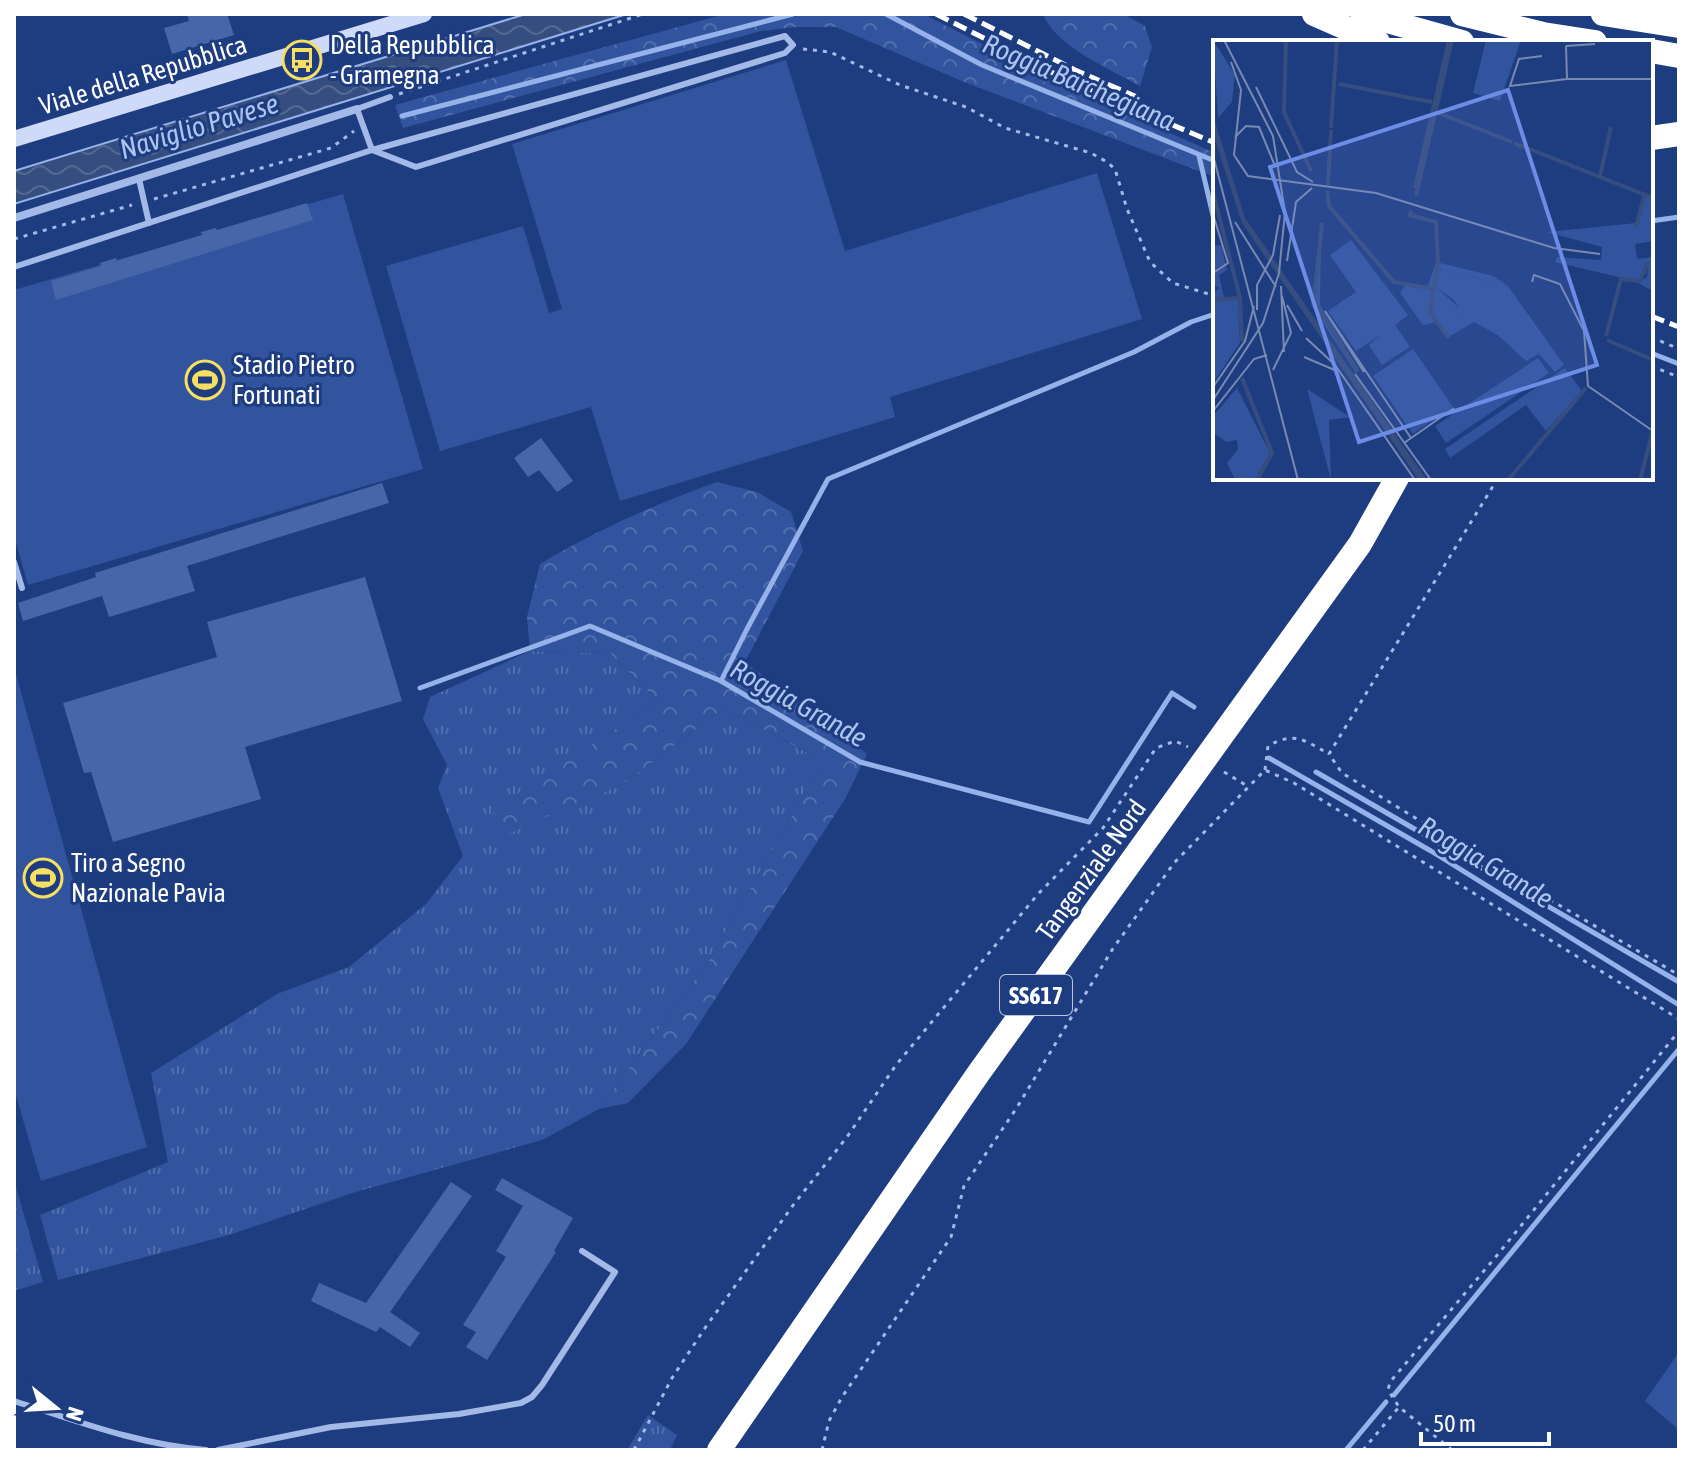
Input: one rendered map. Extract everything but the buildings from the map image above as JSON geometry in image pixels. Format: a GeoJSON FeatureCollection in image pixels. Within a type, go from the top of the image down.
{"type":"FeatureCollection","features":[{"type":"Feature","properties":{"kind":"highway"},"geometry":{"type":"LineString","coordinates":[[1314,14],[1373,40]]}},
{"type":"Feature","properties":{"kind":"highway"},"geometry":{"type":"LineString","coordinates":[[1362,14],[1455,40]]}},
{"type":"Feature","properties":{"kind":"highway"},"geometry":{"type":"LineString","coordinates":[[1462,14],[1582,40]]}},
{"type":"Feature","properties":{"kind":"highway"},"geometry":{"type":"LineString","coordinates":[[1582,40],[1592,14]]}},
{"type":"Feature","properties":{"kind":"highway"},"geometry":{"type":"LineString","coordinates":[[1603,14],[1679,26]]}},
{"type":"Feature","properties":{"kind":"highway"},"geometry":{"type":"LineString","coordinates":[[1653,51],[1679,56]]}},
{"type":"Feature","properties":{"kind":"highway"},"geometry":{"type":"LineString","coordinates":[[1653,63],[1679,64]]}},
{"type":"Feature","properties":{"kind":"highway","name":"Tangenziale Nord"},"geometry":{"type":"LineString","coordinates":[[719,1450],[978,1074],[1360,544],[1396,480]]}},
{"type":"Feature","properties":{"kind":"street","name":"Viale della Repubblica"},"geometry":{"type":"LineString","coordinates":[[14,139],[424,14]]}},
{"type":"Feature","properties":{"kind":"street"},"geometry":{"type":"LineString","coordinates":[[14,218],[357,109]]}},
{"type":"Feature","properties":{"kind":"lane"},"geometry":{"type":"LineString","coordinates":[[14,267],[372,150],[785,36],[793,45],[785,53],[416,167],[372,150],[362,124],[357,109],[390,97]]}},
{"type":"Feature","properties":{"kind":"lane"},"geometry":{"type":"LineString","coordinates":[[139,179],[149,223]]}},
{"type":"Feature","properties":{"kind":"lane"},"geometry":{"type":"LineString","coordinates":[[14,562],[22,588]]}},
{"type":"Feature","properties":{"kind":"lane"},"geometry":{"type":"LineString","coordinates":[[218,1450],[331,1427],[459,1414],[521,1403],[542,1385],[615,1272],[582,1251]]}},
{"type":"Feature","properties":{"kind":"lane"},"geometry":{"type":"LineString","coordinates":[[14,1401],[120,1435],[175,1448],[206,1450]]}},
{"type":"Feature","properties":{"kind":"path"},"geometry":{"type":"LineString","coordinates":[[390,97],[643,14]]}},
{"type":"Feature","properties":{"kind":"path"},"geometry":{"type":"LineString","coordinates":[[793,45],[830,52],[900,85],[966,107],[1005,128],[1091,153],[1107,162],[1115,169],[1127,209],[1150,262],[1173,283],[1213,295]]}},
{"type":"Feature","properties":{"kind":"path"},"geometry":{"type":"LineString","coordinates":[[14,239],[331,148],[362,124]]}},
{"type":"Feature","properties":{"kind":"path"},"geometry":{"type":"LineString","coordinates":[[1653,338],[1679,349]]}},
{"type":"Feature","properties":{"kind":"path"},"geometry":{"type":"LineString","coordinates":[[1653,367],[1679,377]]}},
{"type":"Feature","properties":{"kind":"path"},"geometry":{"type":"LineString","coordinates":[[1329,754],[1497,480]]}},
{"type":"Feature","properties":{"kind":"path"},"geometry":{"type":"LineString","coordinates":[[822,1450],[829,1421],[842,1397],[951,1237],[964,1186],[1016,1109],[1112,950],[1174,863],[1265,770],[1268,746],[1281,739],[1299,737],[1329,754],[1342,773],[1679,975]]}},
{"type":"Feature","properties":{"kind":"path"},"geometry":{"type":"LineString","coordinates":[[634,1450],[672,1378],[705,1328],[794,1204],[847,1137],[896,1065],[1038,894],[1103,828],[1156,748],[1175,741],[1193,750]]}},
{"type":"Feature","properties":{"kind":"path"},"geometry":{"type":"LineString","coordinates":[[1265,770],[1334,806],[1679,1019]]}},
{"type":"Feature","properties":{"kind":"path"},"geometry":{"type":"LineString","coordinates":[[1224,772],[1249,787]]}},
{"type":"Feature","properties":{"kind":"path"},"geometry":{"type":"LineString","coordinates":[[1452,1450],[1399,1407],[1388,1390],[1390,1382],[1679,1031]]}},
{"type":"Feature","properties":{"kind":"path"},"geometry":{"type":"LineString","coordinates":[[1363,1450],[1399,1407]]}},
{"type":"Feature","properties":{"kind":"green space"},"geometry":{"type":"Polygon","coordinates":[[[725,14],[923,14],[1071,89],[1213,152],[1213,176],[969,84],[836,27],[761,31],[403,128],[395,105],[725,14]]]}},
{"type":"Feature","properties":{"kind":"green space"},"geometry":{"type":"Polygon","coordinates":[[[1043,14],[1123,14],[1145,26],[1152,47],[1140,86],[1071,46],[1049,25],[1043,14]]]}},
{"type":"Feature","properties":{"kind":"green space"},"geometry":{"type":"Polygon","coordinates":[[[786,60],[845,251],[1097,173],[1142,319],[890,397],[895,417],[620,501],[591,407],[440,451],[386,266],[523,226],[549,313],[562,309],[512,144],[786,60]]]}},
{"type":"Feature","properties":{"kind":"green space","name":"Stadio Pietro Fortunati"},"geometry":{"type":"Polygon","coordinates":[[[343,194],[423,469],[28,585],[14,536],[14,290],[343,194]]]}},
{"type":"Feature","properties":{"kind":"green space"},"geometry":{"type":"Polygon","coordinates":[[[717,482],[757,492],[791,512],[803,551],[745,662],[867,754],[845,799],[686,1044],[628,1103],[599,1109],[710,959],[819,768],[806,752],[724,708],[624,783],[506,835],[493,810],[658,701],[610,653],[530,651],[527,617],[540,564],[627,518],[717,482]]]}},
{"type":"Feature","properties":{"kind":"green space"},"geometry":{"type":"Polygon","coordinates":[[[530,651],[610,653],[658,701],[494,810],[506,834],[624,783],[724,708],[806,752],[819,768],[710,959],[599,1109],[542,1140],[352,1193],[229,1235],[58,1280],[40,1215],[168,1162],[151,1073],[277,994],[349,967],[426,904],[463,856],[438,788],[447,765],[423,719],[430,697],[530,651]]]}},
{"type":"Feature","properties":{"kind":"green space","name":"Tiro a Segno Nazionale Pavia"},"geometry":{"type":"Polygon","coordinates":[[[14,667],[147,1147],[41,1181],[14,1089],[14,667]]]}},
{"type":"Feature","properties":{"kind":"green space"},"geometry":{"type":"Polygon","coordinates":[[[14,1180],[43,1282],[14,1291],[14,1180]]]}},
{"type":"Feature","properties":{"kind":"green space"},"geometry":{"type":"Polygon","coordinates":[[[1679,1352],[1679,1430],[1645,1401],[1679,1352]]]}},
{"type":"Feature","properties":{"kind":"green space"},"geometry":{"type":"Polygon","coordinates":[[[648,1415],[677,1435],[670,1450],[627,1450],[648,1415]]]}},
{"type":"Feature","properties":{"kind":"water","name":"Naviglio Pavese"},"geometry":{"type":"Polygon","coordinates":[[[526,14],[627,14],[14,204],[14,171],[526,14]]]}},
{"type":"Feature","properties":{"kind":"waterway","name":"Roggia Barchegiana"},"geometry":{"type":"LineString","coordinates":[[402,116],[793,14]]}},
{"type":"Feature","properties":{"kind":"waterway","name":"Roggia Barchegiana"},"geometry":{"type":"LineString","coordinates":[[886,14],[982,65],[1213,160]]}},
{"type":"Feature","properties":{"kind":"waterway"},"geometry":{"type":"LineString","coordinates":[[1199,156],[1213,216]]}},
{"type":"Feature","properties":{"kind":"waterway","name":"Roggia Barchegiana"},"geometry":{"type":"LineString","coordinates":[[1653,221],[1679,217]]}},
{"type":"Feature","properties":{"kind":"waterway"},"geometry":{"type":"LineString","coordinates":[[721,681],[828,479],[1134,352],[1191,322],[1213,315]]}},
{"type":"Feature","properties":{"kind":"waterway"},"geometry":{"type":"LineString","coordinates":[[1653,354],[1679,364]]}},
{"type":"Feature","properties":{"kind":"waterway","name":"Roggia Grande"},"geometry":{"type":"LineString","coordinates":[[420,688],[590,626],[721,681],[860,762],[1089,822],[1172,693],[1194,707]]}},
{"type":"Feature","properties":{"kind":"waterway","name":"Roggia Grande"},"geometry":{"type":"LineString","coordinates":[[1269,758],[1431,851],[1679,1005]]}},
{"type":"Feature","properties":{"kind":"waterway"},"geometry":{"type":"LineString","coordinates":[[1316,772],[1679,982]]}},
{"type":"Feature","properties":{"kind":"waterway"},"geometry":{"type":"LineString","coordinates":[[1394,1395],[1679,1049]]}},
{"type":"Feature","properties":{"kind":"waterway"},"geometry":{"type":"LineString","coordinates":[[1346,1450],[1386,1402]]}},
{"type":"Feature","properties":{"kind":"railway"},"geometry":{"type":"LineString","coordinates":[[936,14],[1069,81],[1213,142]]}},
{"type":"Feature","properties":{"kind":"railway"},"geometry":{"type":"LineString","coordinates":[[964,14],[1075,70],[1137,97]]}},
{"type":"Feature","properties":{"kind":"railway"},"geometry":{"type":"LineString","coordinates":[[1653,317],[1679,327]]}},
{"type":"Feature","properties":{"kind":"place","name":"Della Repubblica - Gramegna"},"geometry":{"type":"Point","coordinates":[302,60]}},
{"type":"Feature","properties":{"kind":"place","name":"Stadio Pietro Fortunati"},"geometry":{"type":"Point","coordinates":[205,380]}},
{"type":"Feature","properties":{"kind":"place","name":"Tiro a Segno Nazionale Pavia"},"geometry":{"type":"Point","coordinates":[43,878]}}]}
